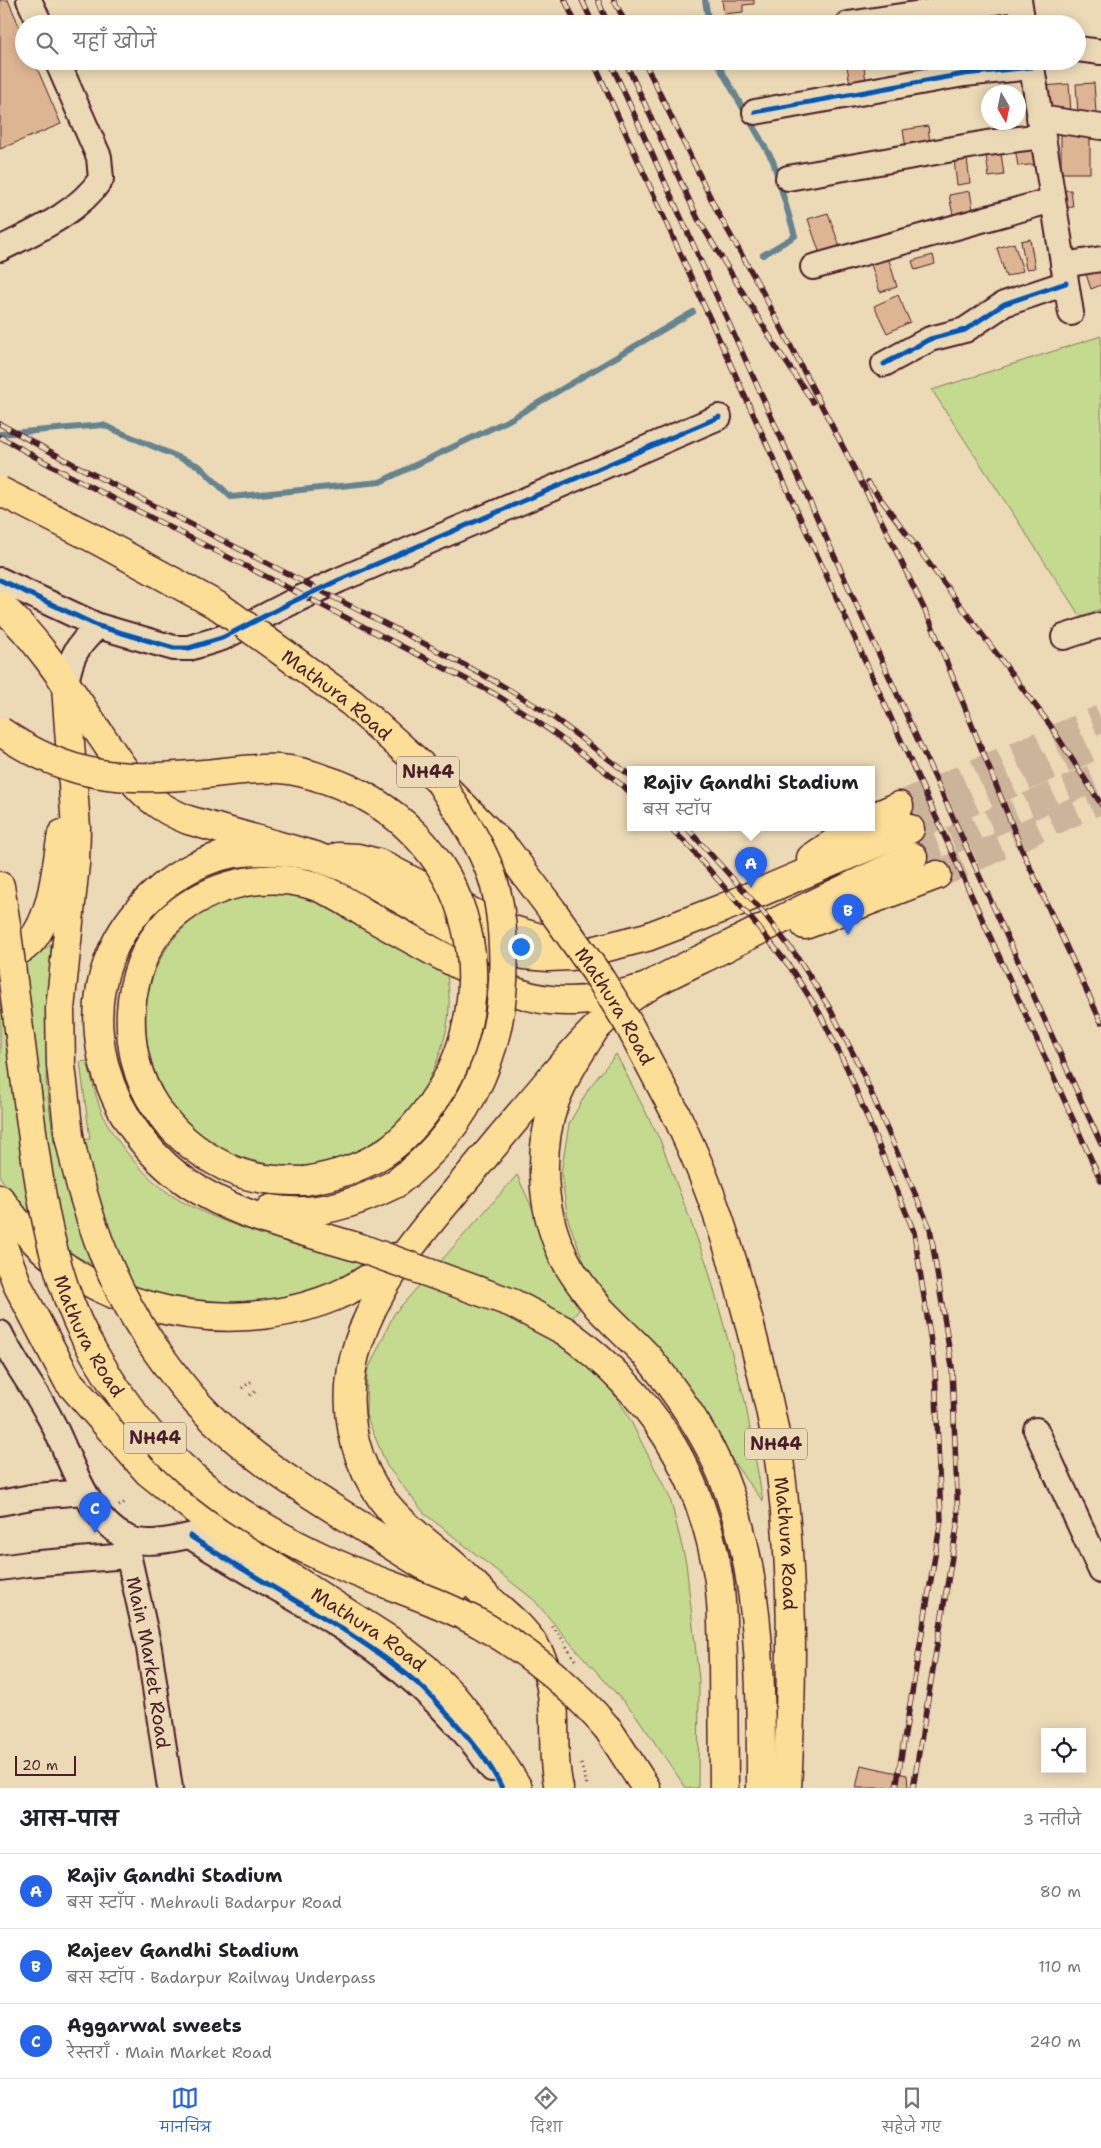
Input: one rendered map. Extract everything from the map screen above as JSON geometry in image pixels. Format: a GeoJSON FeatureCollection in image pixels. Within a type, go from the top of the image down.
{"type":"FeatureCollection","features":[{"type":"Feature","properties":{"kind":"main road","name":"Mathura Road"},"geometry":{"type":"LineString","coordinates":[[0,491],[95,539],[220,607],[352,703],[440,782],[507,850],[596,972],[628,1024],[676,1114],[703,1174],[736,1275],[768,1396],[784,1503],[792,1619],[792,1704],[787,1788]]}},
{"type":"Feature","properties":{"kind":"main road"},"geometry":{"type":"LineString","coordinates":[[0,605],[41,650],[116,758],[154,802],[188,820],[315,856],[346,868],[462,934],[494,948],[524,955],[572,956],[647,937],[769,888],[904,817],[875,818]]}},
{"type":"Feature","properties":{"kind":"main road"},"geometry":{"type":"LineString","coordinates":[[66,684],[76,828],[75,864],[60,1009],[63,1094],[69,1136],[88,1213],[108,1265],[127,1306],[149,1340],[198,1404],[233,1437],[273,1469],[438,1574],[492,1601]]}},
{"type":"Feature","properties":{"kind":"main road"},"geometry":{"type":"LineString","coordinates":[[0,731],[41,756],[71,768],[101,776],[132,779],[167,778],[281,769],[311,775],[340,784],[365,795],[410,829],[429,848],[451,883],[469,936],[472,979],[470,1012],[463,1041],[453,1066],[441,1090],[425,1114],[408,1134],[388,1152],[334,1176],[305,1181],[273,1181],[227,1168],[188,1143],[170,1126],[154,1106],[143,1084],[135,1060],[131,1029],[134,988],[146,954],[166,922],[207,894],[256,880],[282,879],[306,883],[328,892],[413,941],[495,984],[524,995],[568,1001],[620,995],[648,987]]}},
{"type":"Feature","properties":{"kind":"main road"},"geometry":{"type":"LineString","coordinates":[[0,960],[30,942],[39,930],[47,911],[73,778]]}},
{"type":"Feature","properties":{"kind":"main road"},"geometry":{"type":"LineString","coordinates":[[212,1196],[280,1210],[311,1212],[340,1206],[374,1195],[395,1184],[419,1166],[454,1127],[472,1096],[497,1034],[502,1007],[504,969],[502,930],[491,873],[478,844],[440,782]]}},
{"type":"Feature","properties":{"kind":"main road"},"geometry":{"type":"LineString","coordinates":[[769,888],[851,831]]}},
{"type":"Feature","properties":{"kind":"main road"},"geometry":{"type":"LineString","coordinates":[[315,856],[288,851],[258,850],[235,853],[207,861],[180,873],[140,906],[111,953],[102,979],[98,1036],[104,1069],[114,1098],[129,1125],[142,1142],[167,1167],[190,1184],[232,1207],[252,1215],[363,1248],[512,1303],[565,1331],[596,1354],[644,1402],[663,1428],[695,1491],[718,1575],[722,1611],[724,1788]]}},
{"type":"Feature","properties":{"kind":"main road"},"geometry":{"type":"LineString","coordinates":[[559,1788],[555,1757],[554,1702],[549,1676],[532,1640],[517,1622],[444,1556],[401,1522],[384,1502],[360,1459],[350,1410],[350,1386],[353,1361],[358,1342],[394,1269],[418,1237],[592,1032],[622,1004],[648,987],[780,920],[913,857]]}},
{"type":"Feature","properties":{"kind":"main road"},"geometry":{"type":"LineString","coordinates":[[780,920],[807,925],[937,875]]}},
{"type":"Feature","properties":{"kind":"main road","name":"Mathura Road"},"geometry":{"type":"LineString","coordinates":[[0,886],[36,1165],[48,1225],[61,1274],[85,1336],[122,1396],[148,1430],[191,1475],[255,1520],[331,1561],[480,1624],[547,1670],[571,1690],[608,1729],[646,1788]]}},
{"type":"Feature","properties":{"kind":"main road"},"geometry":{"type":"LineString","coordinates":[[698,918],[727,947]]}},
{"type":"Feature","properties":{"kind":"main road"},"geometry":{"type":"LineString","coordinates":[[592,1032],[555,1101],[546,1144],[545,1193],[557,1242],[567,1263],[599,1307],[647,1357],[677,1395],[700,1430],[735,1508],[746,1551],[756,1630],[761,1704],[761,1788]]}},
{"type":"Feature","properties":{"kind":"main road"},"geometry":{"type":"LineString","coordinates":[[0,1199],[40,1248],[68,1270],[119,1296],[186,1315],[243,1316],[297,1308],[328,1300],[350,1289],[388,1265],[418,1237]]}},
{"type":"Feature","properties":{"kind":"main road","name":"Mathura Road"},"geometry":{"type":"LineString","coordinates":[[0,1238],[18,1286],[68,1381],[148,1472],[218,1528],[391,1640],[425,1668],[453,1696],[483,1733],[518,1788]]}},
{"type":"Feature","properties":{"kind":"street"},"geometry":{"type":"LineString","coordinates":[[29,0],[36,15]]}},
{"type":"Feature","properties":{"kind":"street"},"geometry":{"type":"LineString","coordinates":[[908,15],[1009,0]]}},
{"type":"Feature","properties":{"kind":"street"},"geometry":{"type":"LineString","coordinates":[[1019,0],[1022,15]]}},
{"type":"Feature","properties":{"kind":"street"},"geometry":{"type":"LineString","coordinates":[[1086,51],[1101,52]]}},
{"type":"Feature","properties":{"kind":"street"},"geometry":{"type":"LineString","coordinates":[[0,249],[33,233],[81,204],[102,179],[99,157],[61,70]]}},
{"type":"Feature","properties":{"kind":"street"},"geometry":{"type":"LineString","coordinates":[[755,112],[991,70]]}},
{"type":"Feature","properties":{"kind":"street"},"geometry":{"type":"LineString","coordinates":[[1032,70],[1071,313]]}},
{"type":"Feature","properties":{"kind":"street"},"geometry":{"type":"LineString","coordinates":[[788,178],[988,143],[1040,127],[1101,127]]}},
{"type":"Feature","properties":{"kind":"street"},"geometry":{"type":"LineString","coordinates":[[813,267],[1053,200]]}},
{"type":"Feature","properties":{"kind":"street"},"geometry":{"type":"LineString","coordinates":[[884,364],[930,339],[965,330],[992,310],[1065,274],[1101,260]]}},
{"type":"Feature","properties":{"kind":"street"},"geometry":{"type":"LineString","coordinates":[[0,580],[98,626],[174,648],[189,648],[207,644],[339,580],[719,417]]}},
{"type":"Feature","properties":{"kind":"street"},"geometry":{"type":"LineString","coordinates":[[66,684],[72,656],[80,643],[98,626]]}},
{"type":"Feature","properties":{"kind":"street"},"geometry":{"type":"LineString","coordinates":[[1064,637],[1101,626]]}},
{"type":"Feature","properties":{"kind":"street"},"geometry":{"type":"LineString","coordinates":[[0,1333],[50,1418],[84,1492],[126,1546]]}},
{"type":"Feature","properties":{"kind":"street"},"geometry":{"type":"LineString","coordinates":[[1036,1430],[1101,1571]]}},
{"type":"Feature","properties":{"kind":"street"},"geometry":{"type":"LineString","coordinates":[[0,1503],[36,1496],[84,1492]]}},
{"type":"Feature","properties":{"kind":"street"},"geometry":{"type":"LineString","coordinates":[[0,1568],[126,1546],[135,1541],[146,1542],[190,1536],[218,1528]]}},
{"type":"Feature","properties":{"kind":"street"},"geometry":{"type":"LineString","coordinates":[[190,1536],[232,1563],[342,1627],[424,1689],[481,1752],[502,1788]]}},
{"type":"Feature","properties":{"kind":"street","name":"Main Market Road"},"geometry":{"type":"LineString","coordinates":[[126,1546],[149,1648],[170,1788]]}},
{"type":"Feature","properties":{"kind":"path"},"geometry":{"type":"LineString","coordinates":[[242,1388],[252,1381]]}},
{"type":"Feature","properties":{"kind":"path"},"geometry":{"type":"LineString","coordinates":[[250,1395],[258,1390]]}},
{"type":"Feature","properties":{"kind":"path"},"geometry":{"type":"LineString","coordinates":[[550,1624],[560,1634],[576,1662]]}},
{"type":"Feature","properties":{"kind":"path"},"geometry":{"type":"LineString","coordinates":[[581,1756],[588,1788]]}},
{"type":"Feature","properties":{"kind":"green space"},"geometry":{"type":"Polygon","coordinates":[[[1101,336],[1101,609],[1080,616],[932,390],[1101,336]]]}},
{"type":"Feature","properties":{"kind":"green space"},"geometry":{"type":"Polygon","coordinates":[[[290,893],[320,902],[447,974],[449,995],[448,1022],[440,1053],[419,1097],[401,1121],[366,1147],[337,1160],[308,1167],[276,1166],[251,1160],[222,1149],[201,1136],[177,1112],[160,1084],[149,1053],[146,1021],[149,989],[160,959],[179,932],[206,911],[226,902],[258,895],[290,893]]]}},
{"type":"Feature","properties":{"kind":"green space"},"geometry":{"type":"Polygon","coordinates":[[[51,944],[46,1082],[54,1143],[90,1139],[80,1062],[87,1061],[99,1105],[112,1132],[144,1172],[169,1193],[202,1212],[247,1229],[364,1263],[328,1285],[295,1297],[258,1303],[183,1301],[152,1295],[72,1254],[22,1209],[0,1177],[0,973],[27,961],[51,944]]]}},
{"type":"Feature","properties":{"kind":"green space"},"geometry":{"type":"Polygon","coordinates":[[[616,1054],[660,1140],[707,1265],[745,1401],[763,1501],[746,1480],[691,1399],[586,1267],[568,1220],[561,1173],[569,1124],[589,1088],[616,1054]]]}},
{"type":"Feature","properties":{"kind":"green space"},"geometry":{"type":"Polygon","coordinates":[[[517,1175],[579,1310],[554,1341],[581,1359],[603,1379],[625,1410],[670,1498],[686,1563],[699,1680],[698,1788],[686,1788],[635,1714],[534,1600],[425,1514],[387,1466],[366,1415],[367,1372],[394,1314],[517,1175]]]}},
{"type":"Feature","properties":{"kind":"building"},"geometry":{"type":"Polygon","coordinates":[[[0,0],[8,0],[15,16],[15,70],[38,70],[61,124],[0,149],[0,0]]]}},
{"type":"Feature","properties":{"kind":"building"},"geometry":{"type":"Polygon","coordinates":[[[722,0],[754,0],[754,4],[743,5],[743,12],[724,14],[722,0]]]}},
{"type":"Feature","properties":{"kind":"building"},"geometry":{"type":"Polygon","coordinates":[[[982,8],[982,15],[951,15],[951,11],[982,8]]]}},
{"type":"Feature","properties":{"kind":"building"},"geometry":{"type":"Polygon","coordinates":[[[1003,11],[1004,15],[987,15],[987,13],[1003,11]]]}},
{"type":"Feature","properties":{"kind":"building"},"geometry":{"type":"Polygon","coordinates":[[[848,70],[864,70],[866,81],[850,84],[848,70]]]}},
{"type":"Feature","properties":{"kind":"building"},"geometry":{"type":"Polygon","coordinates":[[[1094,83],[1096,113],[1078,114],[1076,84],[1094,83]]]}},
{"type":"Feature","properties":{"kind":"building"},"geometry":{"type":"Polygon","coordinates":[[[1069,84],[1071,112],[1045,114],[1043,86],[1069,84]]]}},
{"type":"Feature","properties":{"kind":"building"},"geometry":{"type":"Polygon","coordinates":[[[928,126],[930,144],[906,148],[903,130],[928,126]]]}},
{"type":"Feature","properties":{"kind":"building"},"geometry":{"type":"Polygon","coordinates":[[[1061,132],[1090,132],[1090,173],[1061,173],[1061,132]]]}},
{"type":"Feature","properties":{"kind":"building"},"geometry":{"type":"Polygon","coordinates":[[[1000,145],[1004,175],[989,177],[985,148],[1000,145]]]}},
{"type":"Feature","properties":{"kind":"building"},"geometry":{"type":"Polygon","coordinates":[[[1037,145],[1039,164],[1018,166],[1015,148],[1037,145]]]}},
{"type":"Feature","properties":{"kind":"building"},"geometry":{"type":"Polygon","coordinates":[[[966,150],[970,183],[957,185],[953,151],[966,150]]]}},
{"type":"Feature","properties":{"kind":"building"},"geometry":{"type":"Polygon","coordinates":[[[1071,190],[1073,207],[1061,208],[1059,191],[1071,190]]]}},
{"type":"Feature","properties":{"kind":"building"},"geometry":{"type":"Polygon","coordinates":[[[970,191],[974,216],[954,220],[949,195],[970,191]]]}},
{"type":"Feature","properties":{"kind":"building"},"geometry":{"type":"Polygon","coordinates":[[[828,213],[841,250],[821,257],[808,219],[828,213]]]}},
{"type":"Feature","properties":{"kind":"building"},"geometry":{"type":"Polygon","coordinates":[[[1030,239],[1035,268],[1026,269],[1021,241],[1030,239]]]}},
{"type":"Feature","properties":{"kind":"building"},"geometry":{"type":"Polygon","coordinates":[[[1014,243],[1023,271],[1006,277],[997,248],[1014,243]]]}},
{"type":"Feature","properties":{"kind":"building"},"geometry":{"type":"Polygon","coordinates":[[[886,250],[897,287],[880,292],[868,255],[886,250]]]}},
{"type":"Feature","properties":{"kind":"building"},"geometry":{"type":"Polygon","coordinates":[[[933,255],[935,264],[915,270],[912,261],[933,255]]]}},
{"type":"Feature","properties":{"kind":"building"},"geometry":{"type":"Polygon","coordinates":[[[1098,263],[1101,273],[1101,285],[1091,289],[1084,268],[1098,263]]]}},
{"type":"Feature","properties":{"kind":"building"},"geometry":{"type":"Polygon","coordinates":[[[898,295],[910,322],[887,333],[874,306],[898,295]]]}},
{"type":"Feature","properties":{"kind":"building"},"geometry":{"type":"Polygon","coordinates":[[[861,1765],[907,1775],[908,1788],[856,1788],[861,1765]]]}},
{"type":"Feature","properties":{"kind":"waterway"},"geometry":{"type":"LineString","coordinates":[[705,0],[708,15]]}},
{"type":"Feature","properties":{"kind":"waterway"},"geometry":{"type":"LineString","coordinates":[[721,70],[773,161],[795,236],[763,255]]}},
{"type":"Feature","properties":{"kind":"waterway"},"geometry":{"type":"LineString","coordinates":[[0,434],[103,425],[199,466],[231,497],[380,482],[509,420],[693,312]]}},
{"type":"Feature","properties":{"kind":"tunnel"},"geometry":{"type":"LineString","coordinates":[[899,806],[1101,719]]}},
{"type":"Feature","properties":{"kind":"tunnel"},"geometry":{"type":"LineString","coordinates":[[910,829],[1101,743]]}},
{"type":"Feature","properties":{"kind":"tunnel"},"geometry":{"type":"LineString","coordinates":[[913,857],[1101,775]]}},
{"type":"Feature","properties":{"kind":"tunnel"},"geometry":{"type":"LineString","coordinates":[[937,875],[1101,799]]}},
{"type":"Feature","properties":{"kind":"railway"},"geometry":{"type":"LineString","coordinates":[[565,0],[572,15]]}},
{"type":"Feature","properties":{"kind":"railway"},"geometry":{"type":"LineString","coordinates":[[582,0],[589,15]]}},
{"type":"Feature","properties":{"kind":"railway"},"geometry":{"type":"LineString","coordinates":[[598,0],[604,15]]}},
{"type":"Feature","properties":{"kind":"railway"},"geometry":{"type":"LineString","coordinates":[[614,0],[622,15]]}},
{"type":"Feature","properties":{"kind":"railway"},"geometry":{"type":"LineString","coordinates":[[597,70],[1101,1181]]}},
{"type":"Feature","properties":{"kind":"railway"},"geometry":{"type":"LineString","coordinates":[[614,70],[1101,1144]]}},
{"type":"Feature","properties":{"kind":"railway"},"geometry":{"type":"LineString","coordinates":[[629,70],[698,219],[776,347],[813,402]]}},
{"type":"Feature","properties":{"kind":"railway"},"geometry":{"type":"LineString","coordinates":[[648,70],[718,213],[760,287],[883,524],[931,623],[1022,850],[1101,1022]]}},
{"type":"Feature","properties":{"kind":"railway"},"geometry":{"type":"LineString","coordinates":[[0,424],[73,464],[498,683],[549,714],[627,773]]}},
{"type":"Feature","properties":{"kind":"railway"},"geometry":{"type":"LineString","coordinates":[[0,437],[68,475],[495,694],[565,741],[627,790]]}},
{"type":"Feature","properties":{"kind":"railway"},"geometry":{"type":"LineString","coordinates":[[868,482],[1050,725],[1101,804]]}},
{"type":"Feature","properties":{"kind":"railway"},"geometry":{"type":"LineString","coordinates":[[673,831],[688,845],[755,923],[790,967],[819,1012],[847,1068],[914,1232],[935,1368],[941,1520],[896,1788]]}},
{"type":"Feature","properties":{"kind":"railway"},"geometry":{"type":"LineString","coordinates":[[690,831],[763,912],[798,958],[829,1007],[860,1067],[930,1228],[952,1367],[958,1521],[913,1788]]}},
{"type":"Feature","properties":{"kind":"cycle path"},"geometry":{"type":"LineString","coordinates":[[755,112],[964,74],[1003,70]]}},
{"type":"Feature","properties":{"kind":"cycle path"},"geometry":{"type":"LineString","coordinates":[[884,364],[930,339],[965,330],[1004,304],[1066,283]]}},
{"type":"Feature","properties":{"kind":"cycle path"},"geometry":{"type":"LineString","coordinates":[[0,580],[98,626],[174,648],[189,648],[222,638],[339,580],[719,417]]}},
{"type":"Feature","properties":{"kind":"cycle path"},"geometry":{"type":"LineString","coordinates":[[190,1536],[338,1626],[395,1665],[422,1687],[451,1718],[485,1760],[502,1788]]}},
{"type":"Feature","properties":{"kind":"place","name":"Rajiv Gandhi Stadium"},"geometry":{"type":"Point","coordinates":[751,888]}},
{"type":"Feature","properties":{"kind":"place","name":"Rajeev Gandhi Stadium"},"geometry":{"type":"Point","coordinates":[848,935]}},
{"type":"Feature","properties":{"kind":"place","name":"Aggarwal sweets"},"geometry":{"type":"Point","coordinates":[95,1533]}}]}
